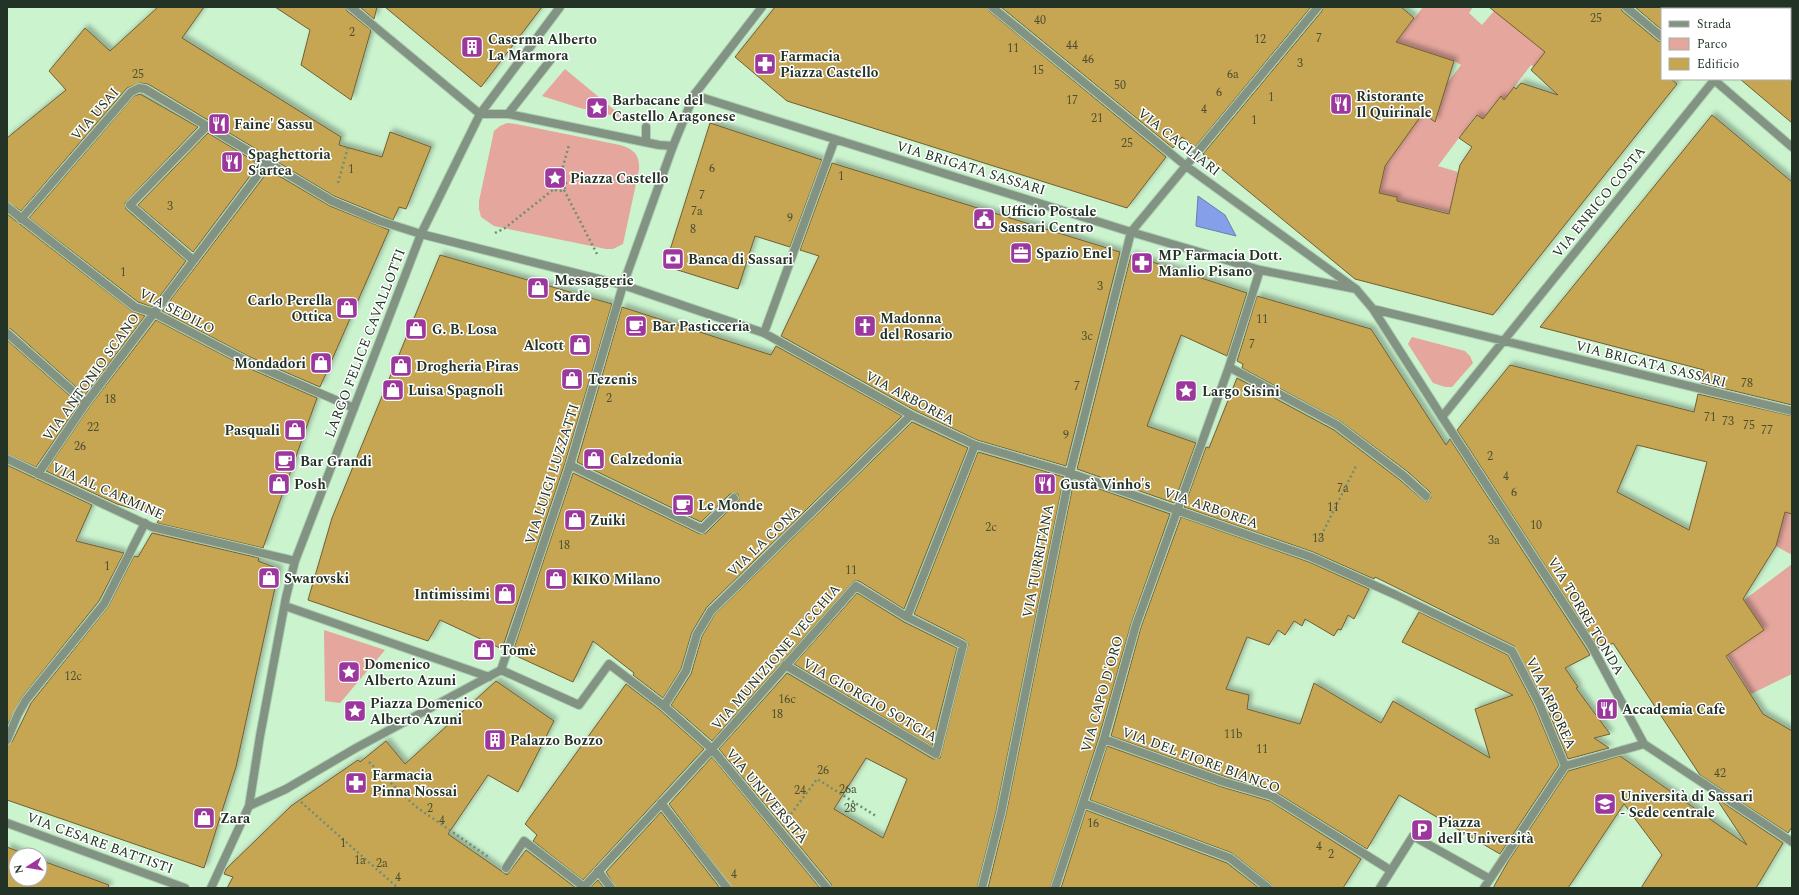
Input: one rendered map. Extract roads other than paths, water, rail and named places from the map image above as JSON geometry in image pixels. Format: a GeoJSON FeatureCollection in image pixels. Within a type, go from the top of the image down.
{"type":"FeatureCollection","features":[{"type":"Feature","properties":{"kind":"street"},"geometry":{"type":"LineString","coordinates":[[351,7],[480,114],[508,114],[646,142],[673,146]]}},
{"type":"Feature","properties":{"kind":"street"},"geometry":{"type":"LineString","coordinates":[[560,7],[480,114],[421,234],[623,285],[673,146],[694,94],[762,7]]}},
{"type":"Feature","properties":{"kind":"street","name":"VIA CAGLIARI"},"geometry":{"type":"LineString","coordinates":[[992,7],[1186,166],[1356,289]]}},
{"type":"Feature","properties":{"kind":"street","name":"VIA TURRITANA"},"geometry":{"type":"LineString","coordinates":[[982,888],[1001,813],[1070,473],[1131,232],[1318,7]]}},
{"type":"Feature","properties":{"kind":"street"},"geometry":{"type":"LineString","coordinates":[[1626,7],[1661,36]]}},
{"type":"Feature","properties":{"kind":"street"},"geometry":{"type":"LineString","coordinates":[[508,114],[552,58]]}},
{"type":"Feature","properties":{"kind":"street","name":"VIA ENRICO COSTA"},"geometry":{"type":"LineString","coordinates":[[1504,342],[1713,80]]}},
{"type":"Feature","properties":{"kind":"street"},"geometry":{"type":"LineString","coordinates":[[1715,80],[1792,147]]}},
{"type":"Feature","properties":{"kind":"street","name":"VIA USAI"},"geometry":{"type":"LineString","coordinates":[[21,219],[131,92],[139,88],[145,89],[332,201],[380,221],[421,234]]}},
{"type":"Feature","properties":{"kind":"street","name":"VIA BRIGATA SASSARI"},"geometry":{"type":"LineString","coordinates":[[694,94],[1131,232],[1260,270],[1356,289]]}},
{"type":"Feature","properties":{"kind":"street"},"geometry":{"type":"LineString","coordinates":[[193,260],[130,205],[207,126]]}},
{"type":"Feature","properties":{"kind":"street"},"geometry":{"type":"LineString","coordinates":[[646,127],[646,142]]}},
{"type":"Feature","properties":{"kind":"street"},"geometry":{"type":"LineString","coordinates":[[764,333],[835,139]]}},
{"type":"Feature","properties":{"kind":"street","name":"VIA ANTONIO SCANO"},"geometry":{"type":"LineString","coordinates":[[38,474],[86,403],[267,163]]}},
{"type":"Feature","properties":{"kind":"street","name":"VIA SEDILO"},"geometry":{"type":"LineString","coordinates":[[7,207],[135,307],[154,313],[248,362],[354,408]]}},
{"type":"Feature","properties":{"kind":"street","name":"LARGO FELICE CAVALLOTTI"},"geometry":{"type":"LineString","coordinates":[[285,606],[295,561],[421,234]]}},
{"type":"Feature","properties":{"kind":"street"},"geometry":{"type":"LineString","coordinates":[[1178,509],[1229,367],[1260,270]]}},
{"type":"Feature","properties":{"kind":"street","name":"VIA ARBOREA"},"geometry":{"type":"LineString","coordinates":[[623,285],[764,333],[911,415],[975,445],[1070,473],[1178,509],[1311,557],[1396,595],[1512,651],[1539,703],[1565,766]]}},
{"type":"Feature","properties":{"kind":"street","name":"VIA LUIGI LUZZATTI"},"geometry":{"type":"LineString","coordinates":[[501,670],[570,465],[623,285]]}},
{"type":"Feature","properties":{"kind":"street"},"geometry":{"type":"LineString","coordinates":[[1356,289],[1373,309],[1442,417],[1504,342]]}},
{"type":"Feature","properties":{"kind":"street","name":"VIA BRIGATA SASSARI"},"geometry":{"type":"LineString","coordinates":[[1373,309],[1792,411]]}},
{"type":"Feature","properties":{"kind":"street"},"geometry":{"type":"LineString","coordinates":[[7,333],[86,403]]}},
{"type":"Feature","properties":{"kind":"street"},"geometry":{"type":"LineString","coordinates":[[1229,367],[1337,425],[1404,476],[1426,496]]}},
{"type":"Feature","properties":{"kind":"street","name":"VIA LA CONA"},"geometry":{"type":"LineString","coordinates":[[664,706],[686,671],[697,634],[711,611],[911,415]]}},
{"type":"Feature","properties":{"kind":"street","name":"VIA TORRE TONDA"},"geometry":{"type":"LineString","coordinates":[[1442,417],[1591,644],[1644,744],[1792,842]]}},
{"type":"Feature","properties":{"kind":"street"},"geometry":{"type":"LineString","coordinates":[[907,617],[975,445]]}},
{"type":"Feature","properties":{"kind":"street","name":"VIA AL CARMINE"},"geometry":{"type":"LineString","coordinates":[[7,459],[152,527],[295,561]]}},
{"type":"Feature","properties":{"kind":"street"},"geometry":{"type":"LineString","coordinates":[[570,465],[702,529],[734,498]]}},
{"type":"Feature","properties":{"kind":"street","name":"VIA CAPO D'ORO"},"geometry":{"type":"LineString","coordinates":[[1055,888],[1104,739],[1136,624],[1178,509]]}},
{"type":"Feature","properties":{"kind":"street"},"geometry":{"type":"LineString","coordinates":[[7,740],[18,714],[26,700],[104,604],[145,523]]}},
{"type":"Feature","properties":{"kind":"street","name":"VIA MUNIZIONE VECCHIA"},"geometry":{"type":"LineString","coordinates":[[583,887],[712,749],[856,586],[907,617]]}},
{"type":"Feature","properties":{"kind":"street"},"geometry":{"type":"LineString","coordinates":[[211,888],[249,806],[260,736],[285,606],[489,677]]}},
{"type":"Feature","properties":{"kind":"street","name":"VIA GIORGIO SOTGIA"},"geometry":{"type":"LineString","coordinates":[[785,665],[936,754],[963,645],[907,617]]}},
{"type":"Feature","properties":{"kind":"street","name":"VIA UNIVERSITÀ"},"geometry":{"type":"LineString","coordinates":[[501,670],[579,705],[609,664],[664,706],[712,749],[827,888]]}},
{"type":"Feature","properties":{"kind":"street"},"geometry":{"type":"LineString","coordinates":[[249,806],[286,789],[356,748],[501,670]]}},
{"type":"Feature","properties":{"kind":"street","name":"VIA DEL FIORE BIANCO"},"geometry":{"type":"LineString","coordinates":[[1104,739],[1224,782],[1272,796],[1390,870]]}},
{"type":"Feature","properties":{"kind":"street","name":"VIA ARBOREA"},"geometry":{"type":"LineString","coordinates":[[1490,879],[1565,766],[1644,744]]}},
{"type":"Feature","properties":{"kind":"street"},"geometry":{"type":"LineString","coordinates":[[661,803],[727,888]]}},
{"type":"Feature","properties":{"kind":"street"},"geometry":{"type":"LineString","coordinates":[[1082,803],[1230,858],[1268,888]]}},
{"type":"Feature","properties":{"kind":"street","name":"VIA CESARE BATTISTI"},"geometry":{"type":"LineString","coordinates":[[7,823],[184,888]]}},
{"type":"Feature","properties":{"kind":"street"},"geometry":{"type":"LineString","coordinates":[[1380,888],[1390,870],[1413,836],[1490,879],[1484,888]]}},
{"type":"Feature","properties":{"kind":"street"},"geometry":{"type":"LineString","coordinates":[[506,868],[524,841],[583,887]]}},
{"type":"Feature","properties":{"kind":"street"},"geometry":{"type":"LineString","coordinates":[[598,872],[611,888]]}},
{"type":"Feature","properties":{"kind":"water"},"geometry":{"type":"Polygon","coordinates":[[[1198,196],[1225,215],[1236,236],[1196,226],[1198,196]]]}},
{"type":"Feature","properties":{"kind":"place","name":"Caserma Alberto La Marmora"},"geometry":{"type":"Point","coordinates":[472,47]}},
{"type":"Feature","properties":{"kind":"place","name":"Farmacia Piazza Castello"},"geometry":{"type":"Point","coordinates":[765,64]}},
{"type":"Feature","properties":{"kind":"place","name":"Ristorante Il Quirinale"},"geometry":{"type":"Point","coordinates":[1341,104]}},
{"type":"Feature","properties":{"kind":"place","name":"Barbacane del Castello Aragonese"},"geometry":{"type":"Point","coordinates":[597,108]}},
{"type":"Feature","properties":{"kind":"place","name":"Faine' Sassu"},"geometry":{"type":"Point","coordinates":[219,124]}},
{"type":"Feature","properties":{"kind":"place","name":"Spaghettoria S‘artea"},"geometry":{"type":"Point","coordinates":[232,162]}},
{"type":"Feature","properties":{"kind":"place","name":"Piazza Castello"},"geometry":{"type":"Point","coordinates":[555,178]}},
{"type":"Feature","properties":{"kind":"place","name":"Ufficio Postale Sassari Centro"},"geometry":{"type":"Point","coordinates":[984,219]}},
{"type":"Feature","properties":{"kind":"place","name":"Spazio Enel"},"geometry":{"type":"Point","coordinates":[1021,253]}},
{"type":"Feature","properties":{"kind":"place","name":"Banca di Sassari"},"geometry":{"type":"Point","coordinates":[673,259]}},
{"type":"Feature","properties":{"kind":"place","name":"MP Farmacia Dott. Manlio Pisano"},"geometry":{"type":"Point","coordinates":[1142,263]}},
{"type":"Feature","properties":{"kind":"place","name":"Messaggerie Sarde"},"geometry":{"type":"Point","coordinates":[538,288]}},
{"type":"Feature","properties":{"kind":"place","name":"Carlo Perella Ottica"},"geometry":{"type":"Point","coordinates":[347,308]}},
{"type":"Feature","properties":{"kind":"place","name":"Bar Pasticceria"},"geometry":{"type":"Point","coordinates":[636,326]}},
{"type":"Feature","properties":{"kind":"place","name":"Madonna del Rosario"},"geometry":{"type":"Point","coordinates":[865,326]}},
{"type":"Feature","properties":{"kind":"place","name":"G. B. Losa"},"geometry":{"type":"Point","coordinates":[416,329]}},
{"type":"Feature","properties":{"kind":"place","name":"Alcott"},"geometry":{"type":"Point","coordinates":[580,345]}},
{"type":"Feature","properties":{"kind":"place","name":"Mondadori"},"geometry":{"type":"Point","coordinates":[321,363]}},
{"type":"Feature","properties":{"kind":"place","name":"Drogheria Piras"},"geometry":{"type":"Point","coordinates":[401,366]}},
{"type":"Feature","properties":{"kind":"place","name":"Tezenis"},"geometry":{"type":"Point","coordinates":[572,379]}},
{"type":"Feature","properties":{"kind":"place","name":"Luisa Spagnoli"},"geometry":{"type":"Point","coordinates":[393,390]}},
{"type":"Feature","properties":{"kind":"place","name":"Largo Sisini"},"geometry":{"type":"Point","coordinates":[1186,391]}},
{"type":"Feature","properties":{"kind":"place","name":"Pasquali"},"geometry":{"type":"Point","coordinates":[295,430]}},
{"type":"Feature","properties":{"kind":"place","name":"Calzedonia"},"geometry":{"type":"Point","coordinates":[594,459]}},
{"type":"Feature","properties":{"kind":"place","name":"Bar Grandi"},"geometry":{"type":"Point","coordinates":[285,461]}},
{"type":"Feature","properties":{"kind":"place","name":"Posh"},"geometry":{"type":"Point","coordinates":[279,484]}},
{"type":"Feature","properties":{"kind":"place","name":"Gustà Vinho's"},"geometry":{"type":"Point","coordinates":[1045,484]}},
{"type":"Feature","properties":{"kind":"place","name":"Le Monde"},"geometry":{"type":"Point","coordinates":[683,505]}},
{"type":"Feature","properties":{"kind":"place","name":"Zuiki"},"geometry":{"type":"Point","coordinates":[575,520]}},
{"type":"Feature","properties":{"kind":"place","name":"Swarovski"},"geometry":{"type":"Point","coordinates":[269,578]}},
{"type":"Feature","properties":{"kind":"place","name":"KIKO Milano"},"geometry":{"type":"Point","coordinates":[556,579]}},
{"type":"Feature","properties":{"kind":"place","name":"Intimissimi"},"geometry":{"type":"Point","coordinates":[505,594]}},
{"type":"Feature","properties":{"kind":"place","name":"Tomè"},"geometry":{"type":"Point","coordinates":[484,650]}},
{"type":"Feature","properties":{"kind":"place","name":"Domenico Alberto Azuni"},"geometry":{"type":"Point","coordinates":[349,672]}},
{"type":"Feature","properties":{"kind":"place","name":"Accademia Cafè"},"geometry":{"type":"Point","coordinates":[1607,709]}},
{"type":"Feature","properties":{"kind":"place","name":"Piazza Domenico Alberto Azuni"},"geometry":{"type":"Point","coordinates":[355,711]}},
{"type":"Feature","properties":{"kind":"place","name":"Palazzo Bozzo"},"geometry":{"type":"Point","coordinates":[495,740]}},
{"type":"Feature","properties":{"kind":"place","name":"Farmacia Pinna Nossai"},"geometry":{"type":"Point","coordinates":[356,783]}},
{"type":"Feature","properties":{"kind":"place","name":"Università di Sassari - Sede centrale"},"geometry":{"type":"Point","coordinates":[1605,804]}},
{"type":"Feature","properties":{"kind":"place","name":"Zara"},"geometry":{"type":"Point","coordinates":[204,818]}},
{"type":"Feature","properties":{"kind":"place","name":"Piazza dell'Università"},"geometry":{"type":"Point","coordinates":[1422,830]}}]}
